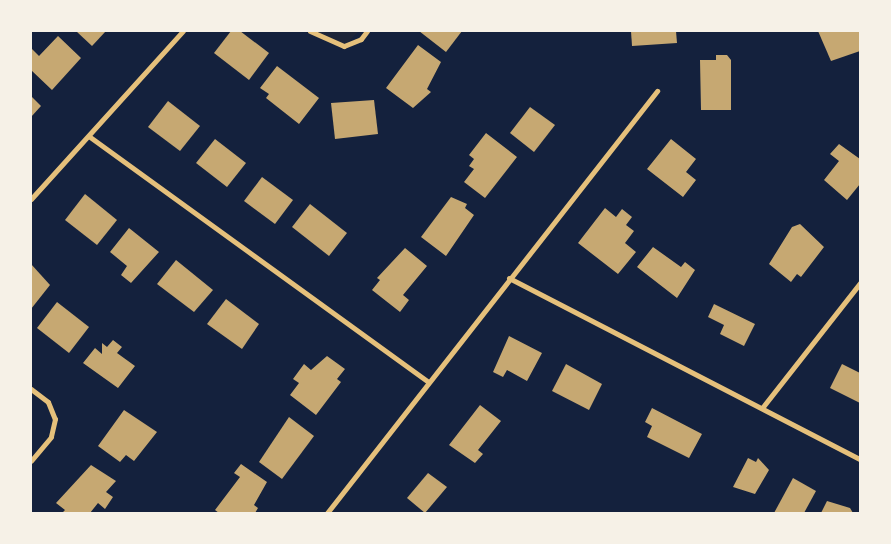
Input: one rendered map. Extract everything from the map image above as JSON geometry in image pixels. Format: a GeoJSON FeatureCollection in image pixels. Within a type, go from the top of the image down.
{"type":"FeatureCollection","features":[{"type":"Feature","properties":{"kind":"street"},"geometry":{"type":"LineString","coordinates":[[31,200],[184,31]]}},
{"type":"Feature","properties":{"kind":"street"},"geometry":{"type":"LineString","coordinates":[[310,31],[344,46],[367,31]]}},
{"type":"Feature","properties":{"kind":"street"},"geometry":{"type":"LineString","coordinates":[[327,513],[657,90]]}},
{"type":"Feature","properties":{"kind":"street"},"geometry":{"type":"LineString","coordinates":[[90,137],[428,382]]}},
{"type":"Feature","properties":{"kind":"street"},"geometry":{"type":"LineString","coordinates":[[509,278],[860,459]]}},
{"type":"Feature","properties":{"kind":"street"},"geometry":{"type":"LineString","coordinates":[[762,408],[860,283]]}},
{"type":"Feature","properties":{"kind":"street"},"geometry":{"type":"LineString","coordinates":[[31,389],[48,402],[55,419],[50,437],[31,461]]}},
{"type":"Feature","properties":{"kind":"shaded area"},"geometry":{"type":"Polygon","coordinates":[[[310,31],[359,31],[344,46],[310,31]]]}},
{"type":"Feature","properties":{"kind":"building"},"geometry":{"type":"Polygon","coordinates":[[[76,31],[106,31],[92,46],[76,31]]]}},
{"type":"Feature","properties":{"kind":"building"},"geometry":{"type":"Polygon","coordinates":[[[231,31],[240,31],[269,53],[249,80],[214,53],[231,31]]]}},
{"type":"Feature","properties":{"kind":"building"},"geometry":{"type":"Polygon","coordinates":[[[419,31],[462,31],[446,52],[419,31]]]}},
{"type":"Feature","properties":{"kind":"building"},"geometry":{"type":"Polygon","coordinates":[[[631,31],[676,31],[677,43],[632,46],[631,31]]]}},
{"type":"Feature","properties":{"kind":"building"},"geometry":{"type":"Polygon","coordinates":[[[818,31],[860,31],[860,51],[831,61],[818,31]]]}},
{"type":"Feature","properties":{"kind":"building"},"geometry":{"type":"Polygon","coordinates":[[[58,36],[81,58],[52,90],[31,70],[31,48],[39,56],[58,36]]]}},
{"type":"Feature","properties":{"kind":"building"},"geometry":{"type":"Polygon","coordinates":[[[418,45],[441,62],[427,89],[431,92],[413,108],[386,88],[418,45]]]}},
{"type":"Feature","properties":{"kind":"building"},"geometry":{"type":"Polygon","coordinates":[[[716,55],[727,55],[731,60],[731,110],[701,110],[700,60],[716,60],[716,55]]]}},
{"type":"Feature","properties":{"kind":"building"},"geometry":{"type":"Polygon","coordinates":[[[277,66],[319,98],[299,124],[266,98],[269,94],[260,88],[277,66]]]}},
{"type":"Feature","properties":{"kind":"building"},"geometry":{"type":"Polygon","coordinates":[[[31,96],[41,106],[31,117],[31,96]]]}},
{"type":"Feature","properties":{"kind":"building"},"geometry":{"type":"Polygon","coordinates":[[[374,100],[378,134],[335,139],[331,103],[374,100]]]}},
{"type":"Feature","properties":{"kind":"building"},"geometry":{"type":"Polygon","coordinates":[[[168,101],[200,126],[180,151],[148,127],[168,101]]]}},
{"type":"Feature","properties":{"kind":"building"},"geometry":{"type":"Polygon","coordinates":[[[530,107],[555,125],[534,152],[510,133],[530,107]]]}},
{"type":"Feature","properties":{"kind":"building"},"geometry":{"type":"Polygon","coordinates":[[[486,133],[517,157],[485,198],[464,182],[474,169],[469,166],[474,159],[469,155],[486,133]]]}},
{"type":"Feature","properties":{"kind":"building"},"geometry":{"type":"Polygon","coordinates":[[[215,139],[246,163],[227,187],[196,163],[215,139]]]}},
{"type":"Feature","properties":{"kind":"building"},"geometry":{"type":"Polygon","coordinates":[[[671,139],[696,159],[686,172],[696,180],[683,197],[647,169],[671,139]]]}},
{"type":"Feature","properties":{"kind":"building"},"geometry":{"type":"Polygon","coordinates":[[[839,144],[860,159],[860,184],[847,200],[824,180],[839,161],[830,154],[839,144]]]}},
{"type":"Feature","properties":{"kind":"building"},"geometry":{"type":"Polygon","coordinates":[[[262,177],[293,200],[275,224],[244,201],[262,177]]]}},
{"type":"Feature","properties":{"kind":"building"},"geometry":{"type":"Polygon","coordinates":[[[85,194],[117,220],[97,245],[65,220],[85,194]]]}},
{"type":"Feature","properties":{"kind":"building"},"geometry":{"type":"Polygon","coordinates":[[[451,197],[467,204],[465,208],[474,215],[446,256],[421,237],[451,197]]]}},
{"type":"Feature","properties":{"kind":"building"},"geometry":{"type":"Polygon","coordinates":[[[310,204],[347,233],[329,256],[292,227],[310,204]]]}},
{"type":"Feature","properties":{"kind":"building"},"geometry":{"type":"Polygon","coordinates":[[[605,208],[616,217],[622,209],[632,217],[626,225],[634,231],[625,243],[636,252],[618,274],[578,243],[605,208]]]}},
{"type":"Feature","properties":{"kind":"building"},"geometry":{"type":"Polygon","coordinates":[[[800,224],[824,247],[801,277],[797,274],[791,282],[769,264],[792,227],[800,224]]]}},
{"type":"Feature","properties":{"kind":"building"},"geometry":{"type":"Polygon","coordinates":[[[129,228],[159,252],[131,283],[121,275],[127,266],[110,252],[129,228]]]}},
{"type":"Feature","properties":{"kind":"building"},"geometry":{"type":"Polygon","coordinates":[[[653,247],[681,267],[685,262],[695,270],[677,298],[637,267],[653,247]]]}},
{"type":"Feature","properties":{"kind":"building"},"geometry":{"type":"Polygon","coordinates":[[[405,248],[427,266],[403,295],[409,300],[400,312],[372,290],[380,280],[377,278],[405,248]]]}},
{"type":"Feature","properties":{"kind":"building"},"geometry":{"type":"Polygon","coordinates":[[[176,260],[213,290],[194,312],[157,284],[176,260]]]}},
{"type":"Feature","properties":{"kind":"building"},"geometry":{"type":"Polygon","coordinates":[[[31,264],[50,285],[31,309],[31,264]]]}},
{"type":"Feature","properties":{"kind":"building"},"geometry":{"type":"Polygon","coordinates":[[[226,299],[259,324],[242,349],[207,324],[226,299]]]}},
{"type":"Feature","properties":{"kind":"building"},"geometry":{"type":"Polygon","coordinates":[[[57,302],[89,327],[69,353],[37,328],[57,302]]]}},
{"type":"Feature","properties":{"kind":"building"},"geometry":{"type":"Polygon","coordinates":[[[714,304],[755,324],[744,346],[720,334],[724,325],[708,317],[714,304]]]}},
{"type":"Feature","properties":{"kind":"building"},"geometry":{"type":"Polygon","coordinates":[[[509,336],[542,353],[527,381],[507,370],[503,377],[493,372],[509,336]]]}},
{"type":"Feature","properties":{"kind":"building"},"geometry":{"type":"Polygon","coordinates":[[[113,340],[122,347],[117,353],[135,366],[118,388],[83,363],[95,348],[102,354],[102,343],[107,347],[113,340]]]}},
{"type":"Feature","properties":{"kind":"building"},"geometry":{"type":"Polygon","coordinates":[[[327,356],[345,369],[337,379],[341,382],[316,415],[290,395],[299,383],[293,379],[304,364],[311,370],[327,356]]]}},
{"type":"Feature","properties":{"kind":"building"},"geometry":{"type":"Polygon","coordinates":[[[566,364],[602,384],[589,410],[552,391],[566,364]]]}},
{"type":"Feature","properties":{"kind":"building"},"geometry":{"type":"Polygon","coordinates":[[[842,364],[860,373],[860,403],[830,388],[842,364]]]}},
{"type":"Feature","properties":{"kind":"building"},"geometry":{"type":"Polygon","coordinates":[[[480,405],[501,421],[478,450],[483,454],[475,463],[449,445],[480,405]]]}},
{"type":"Feature","properties":{"kind":"building"},"geometry":{"type":"Polygon","coordinates":[[[652,408],[702,434],[689,458],[647,437],[652,426],[645,422],[652,408]]]}},
{"type":"Feature","properties":{"kind":"building"},"geometry":{"type":"Polygon","coordinates":[[[124,410],[157,432],[134,461],[126,455],[120,462],[98,446],[124,410]]]}},
{"type":"Feature","properties":{"kind":"building"},"geometry":{"type":"Polygon","coordinates":[[[289,417],[314,436],[282,479],[259,462],[289,417]]]}},
{"type":"Feature","properties":{"kind":"building"},"geometry":{"type":"Polygon","coordinates":[[[748,458],[756,462],[758,458],[769,470],[755,494],[733,487],[748,458]]]}},
{"type":"Feature","properties":{"kind":"building"},"geometry":{"type":"Polygon","coordinates":[[[241,464],[267,482],[254,505],[258,508],[255,513],[219,513],[215,510],[240,477],[234,473],[241,464]]]}},
{"type":"Feature","properties":{"kind":"building"},"geometry":{"type":"Polygon","coordinates":[[[91,465],[116,481],[106,492],[113,497],[105,509],[98,503],[90,513],[62,513],[65,510],[56,503],[91,465]]]}},
{"type":"Feature","properties":{"kind":"building"},"geometry":{"type":"Polygon","coordinates":[[[428,473],[447,487],[425,513],[407,498],[428,473]]]}},
{"type":"Feature","properties":{"kind":"building"},"geometry":{"type":"Polygon","coordinates":[[[793,478],[816,491],[804,513],[774,513],[793,478]]]}},
{"type":"Feature","properties":{"kind":"building"},"geometry":{"type":"Polygon","coordinates":[[[827,501],[850,508],[853,513],[821,513],[827,501]]]}}]}
